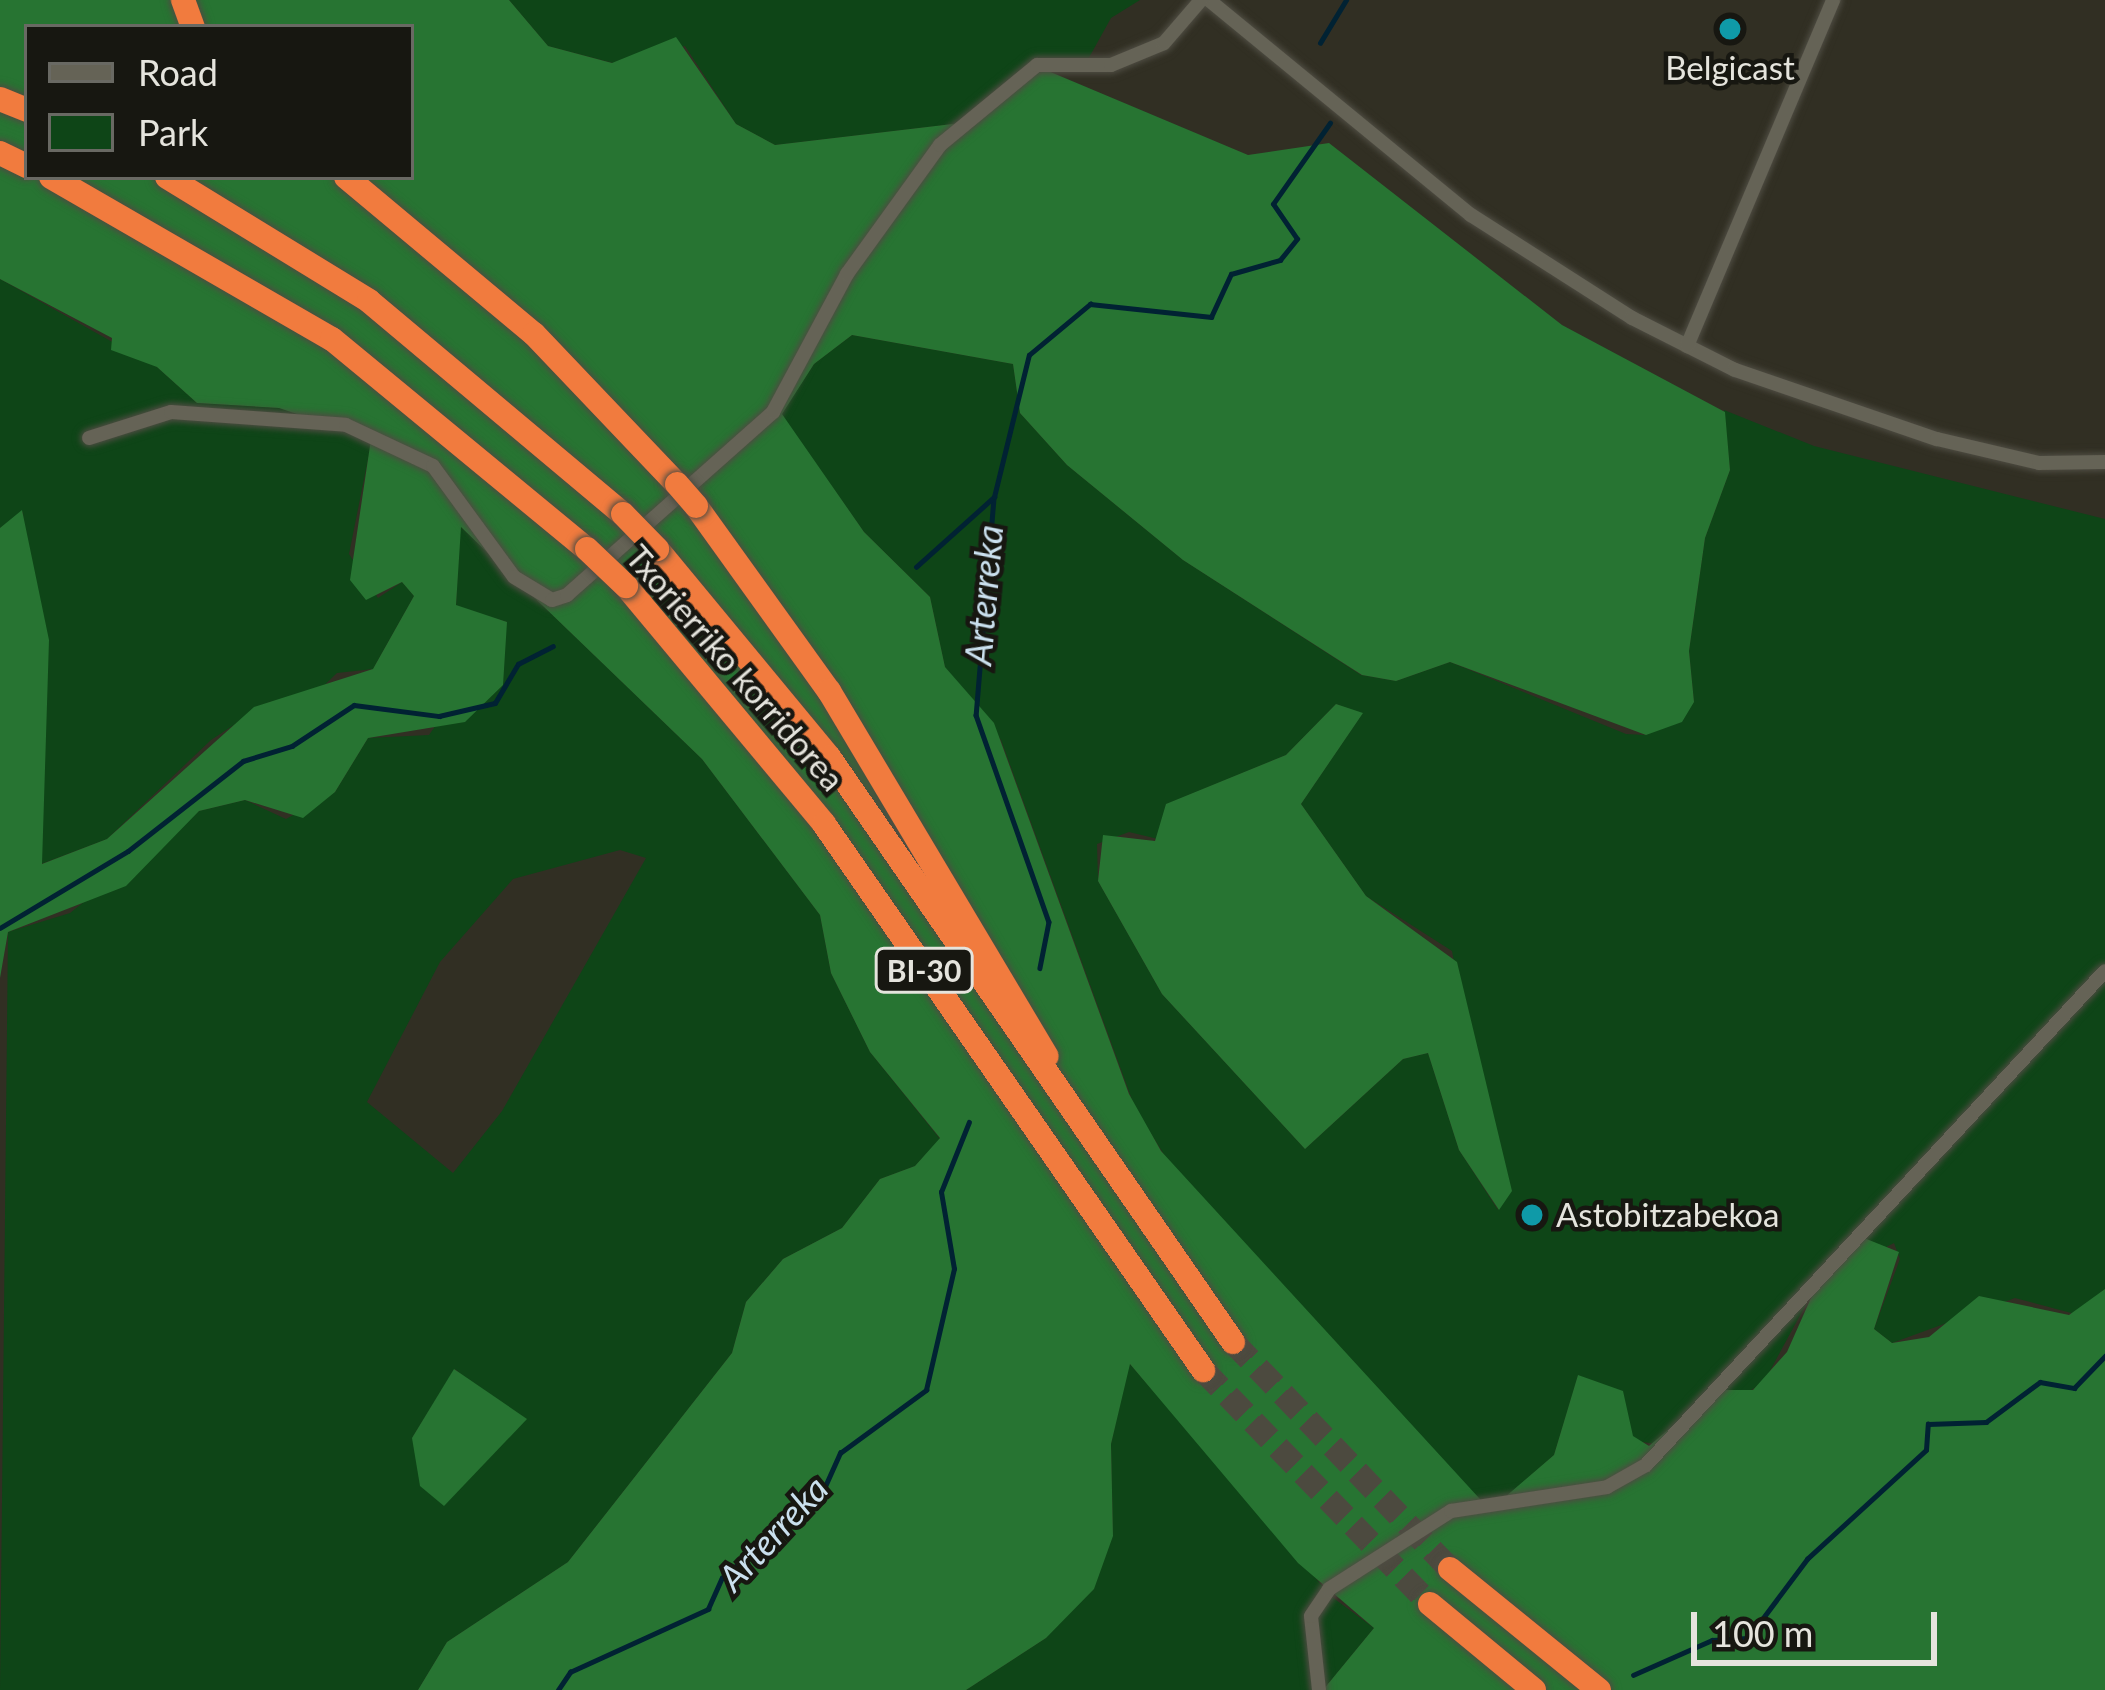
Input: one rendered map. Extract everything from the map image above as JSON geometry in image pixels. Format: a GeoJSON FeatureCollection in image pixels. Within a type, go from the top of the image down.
{"type":"FeatureCollection","features":[{"type":"Feature","properties":{"kind":"highway","name":"Txorierriko korridorea"},"geometry":{"type":"LineString","coordinates":[[56,180],[332,339],[626,586],[824,824],[1203,1370]]}},
{"type":"Feature","properties":{"kind":"highway","name":"Txorierriko korridorea"},"geometry":{"type":"LineString","coordinates":[[171,180],[370,301],[623,514],[657,549],[829,757],[1139,1220],[1233,1342]]}},
{"type":"Feature","properties":{"kind":"highway"},"geometry":{"type":"LineString","coordinates":[[350,180],[534,334],[696,506],[829,691],[1139,1220]]}},
{"type":"Feature","properties":{"kind":"highway"},"geometry":{"type":"LineString","coordinates":[[1450,1569],[1599,1690]]}},
{"type":"Feature","properties":{"kind":"highway"},"geometry":{"type":"LineString","coordinates":[[1430,1604],[1534,1690]]}},
{"type":"Feature","properties":{"kind":"street"},"geometry":{"type":"LineString","coordinates":[[89,438],[171,412],[346,425],[433,466],[514,577],[552,600],[567,595],[773,412],[847,274],[940,145],[1037,65],[1111,65],[1164,43],[1205,0],[1487,226],[1687,346],[1937,439],[2061,466],[2105,462]]}},
{"type":"Feature","properties":{"kind":"street"},"geometry":{"type":"LineString","coordinates":[[1687,346],[1833,0]]}},
{"type":"Feature","properties":{"kind":"street"},"geometry":{"type":"LineString","coordinates":[[1319,1690],[1311,1616],[1329,1589],[1451,1510],[1607,1486],[1646,1465],[2105,971]]}},
{"type":"Feature","properties":{"kind":"green space"},"geometry":{"type":"Polygon","coordinates":[[[0,0],[509,0],[548,46],[612,63],[676,37],[736,124],[775,145],[961,123],[1041,68],[1248,155],[1329,143],[1562,325],[1725,412],[1730,470],[1705,538],[1689,651],[1694,702],[1682,722],[1646,735],[1450,662],[1396,681],[1362,675],[1183,560],[1067,465],[1020,413],[1013,364],[852,335],[814,364],[782,414],[864,532],[930,597],[945,667],[994,723],[1129,1094],[1161,1151],[1490,1510],[1554,1455],[1578,1375],[1623,1391],[1633,1436],[1649,1446],[1715,1390],[1753,1390],[1787,1352],[1818,1282],[1864,1238],[1899,1252],[1874,1329],[1892,1343],[1929,1337],[1979,1296],[2069,1315],[2105,1289],[2105,1690],[1323,1690],[1374,1628],[1298,1563],[1130,1364],[1111,1444],[1113,1536],[1094,1589],[1046,1638],[966,1690],[418,1690],[447,1642],[568,1562],[732,1353],[746,1302],[783,1259],[842,1228],[880,1179],[915,1166],[940,1138],[870,1052],[831,973],[820,915],[702,759],[461,527],[456,605],[507,622],[503,685],[465,722],[368,738],[335,792],[303,818],[245,800],[199,811],[126,886],[8,932],[0,978],[0,528],[22,510],[49,640],[42,864],[107,839],[254,707],[373,669],[414,596],[402,582],[366,600],[350,580],[371,439],[279,408],[197,403],[157,367],[111,350],[112,338],[0,279],[0,0]]]}},
{"type":"Feature","properties":{"kind":"green space"},"geometry":{"type":"Polygon","coordinates":[[[509,0],[1140,0],[1111,18],[1086,63],[1037,58],[1004,102],[961,123],[775,145],[736,124],[685,46],[613,63],[548,46],[509,0]]]}},
{"type":"Feature","properties":{"kind":"green space"},"geometry":{"type":"Polygon","coordinates":[[[0,279],[157,367],[197,403],[279,408],[372,439],[349,554],[378,598],[402,582],[414,596],[373,669],[337,673],[311,698],[269,702],[211,740],[107,839],[41,864],[23,512],[0,528],[0,279]]]}},
{"type":"Feature","properties":{"kind":"green space"},"geometry":{"type":"Polygon","coordinates":[[[852,335],[1013,364],[1020,413],[1067,465],[1183,560],[1361,675],[1396,681],[1450,662],[1626,734],[1646,735],[1694,702],[1689,651],[1705,538],[1730,470],[1724,410],[1814,446],[2105,519],[2105,1289],[2075,1314],[2015,1298],[1892,1343],[1874,1329],[1900,1259],[1894,1243],[1818,1282],[1764,1382],[1663,1445],[1636,1441],[1578,1376],[1554,1455],[1490,1511],[1170,1164],[1135,1108],[1001,740],[945,667],[930,597],[864,532],[781,414],[814,364],[852,335]],[[1336,704],[1286,755],[1167,804],[1158,839],[1129,832],[1097,844],[1098,881],[1162,994],[1305,1149],[1403,1059],[1428,1053],[1459,1150],[1498,1210],[1452,951],[1366,896],[1301,804],[1362,714],[1336,704]]]}},
{"type":"Feature","properties":{"kind":"green space"},"geometry":{"type":"Polygon","coordinates":[[[460,526],[702,759],[820,915],[831,973],[870,1052],[940,1139],[915,1166],[880,1179],[842,1228],[783,1259],[746,1302],[732,1353],[568,1562],[447,1642],[418,1690],[0,1690],[8,932],[70,913],[199,811],[245,800],[286,819],[335,792],[368,738],[429,735],[507,622],[456,606],[460,526]],[[620,850],[513,879],[440,962],[367,1102],[453,1173],[502,1111],[646,858],[620,850]],[[455,1369],[412,1438],[495,1404],[455,1369]]]}},
{"type":"Feature","properties":{"kind":"green space"},"geometry":{"type":"Polygon","coordinates":[[[1336,704],[1363,713],[1301,804],[1366,896],[1457,962],[1512,1191],[1499,1210],[1459,1150],[1428,1053],[1403,1059],[1305,1149],[1162,994],[1098,881],[1103,835],[1155,841],[1166,804],[1286,755],[1336,704]]]}},
{"type":"Feature","properties":{"kind":"green space"},"geometry":{"type":"Polygon","coordinates":[[[1129,1363],[1332,1597],[1374,1628],[1323,1690],[966,1690],[1046,1638],[1113,1535],[1111,1444],[1129,1363]]]}},
{"type":"Feature","properties":{"kind":"green space"},"geometry":{"type":"Polygon","coordinates":[[[454,1369],[527,1419],[444,1506],[420,1486],[412,1438],[454,1369]]]}},
{"type":"Feature","properties":{"kind":"waterway"},"geometry":{"type":"LineString","coordinates":[[1320,43],[1346,0]]}},
{"type":"Feature","properties":{"kind":"waterway"},"geometry":{"type":"LineString","coordinates":[[916,567],[994,497],[1029,355],[1090,304],[1211,317],[1231,274],[1280,260],[1297,239],[1273,204],[1330,123]]}},
{"type":"Feature","properties":{"kind":"waterway","name":"Arterreka"},"geometry":{"type":"LineString","coordinates":[[994,498],[976,715],[1049,922],[1040,968]]}},
{"type":"Feature","properties":{"kind":"waterway"},"geometry":{"type":"LineString","coordinates":[[0,928],[128,851],[243,761],[292,746],[354,705],[439,716],[495,703],[518,664],[553,646]]}},
{"type":"Feature","properties":{"kind":"waterway","name":"Arterreka"},"geometry":{"type":"LineString","coordinates":[[558,1690],[570,1672],[708,1609],[722,1578],[823,1491],[840,1453],[926,1390],[954,1269],[941,1192],[969,1122]]}},
{"type":"Feature","properties":{"kind":"waterway"},"geometry":{"type":"LineString","coordinates":[[1633,1675],[1712,1640],[1748,1638],[1807,1559],[1926,1450],[1928,1424],[1986,1422],[2040,1382],[2074,1388],[2105,1356]]}},
{"type":"Feature","properties":{"kind":"tunnel"},"geometry":{"type":"LineString","coordinates":[[1233,1342],[1450,1569]]}},
{"type":"Feature","properties":{"kind":"tunnel"},"geometry":{"type":"LineString","coordinates":[[1203,1370],[1430,1604]]}},
{"type":"Feature","properties":{"kind":"place","name":"Belgicast"},"geometry":{"type":"Point","coordinates":[1730,29]}},
{"type":"Feature","properties":{"kind":"place","name":"Astobitzabekoa"},"geometry":{"type":"Point","coordinates":[1532,1215]}}]}
